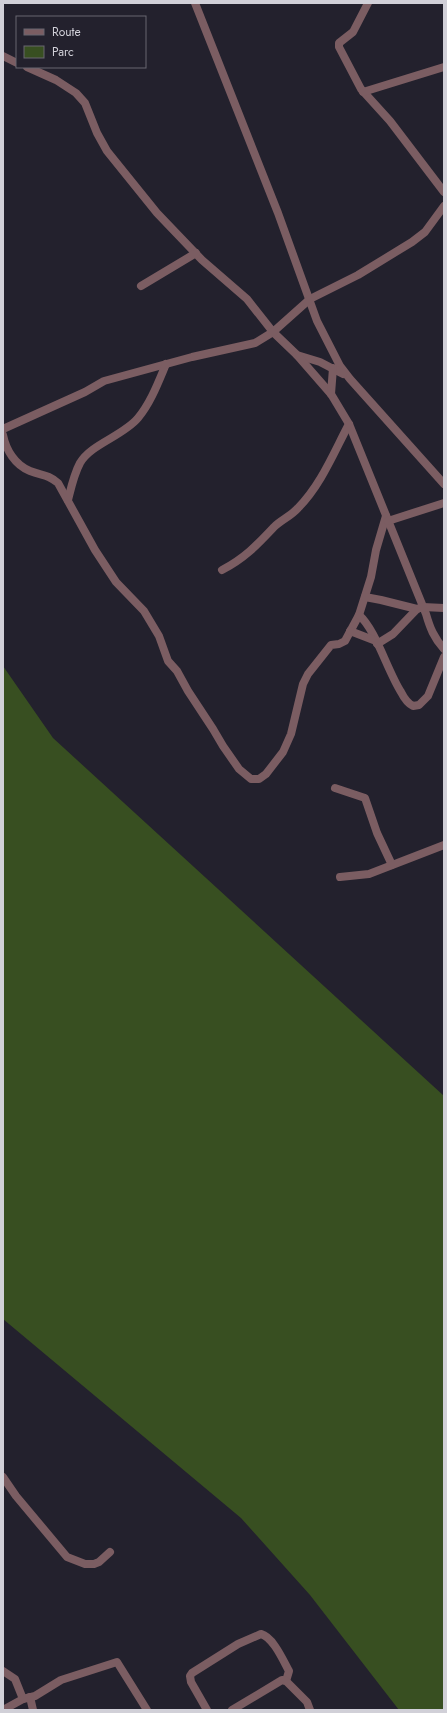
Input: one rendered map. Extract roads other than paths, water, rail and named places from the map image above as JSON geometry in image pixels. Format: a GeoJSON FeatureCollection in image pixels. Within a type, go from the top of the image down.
{"type":"FeatureCollection","features":[{"type":"Feature","properties":{"kind":"street"},"geometry":{"type":"LineString","coordinates":[[195,3],[310,299],[317,321],[328,346],[350,379],[444,484]]}},
{"type":"Feature","properties":{"kind":"street"},"geometry":{"type":"LineString","coordinates":[[368,3],[353,32],[339,43],[339,47],[363,92],[390,121],[444,192]]}},
{"type":"Feature","properties":{"kind":"street"},"geometry":{"type":"LineString","coordinates":[[3,56],[16,62]]}},
{"type":"Feature","properties":{"kind":"street"},"geometry":{"type":"LineString","coordinates":[[363,92],[444,67]]}},
{"type":"Feature","properties":{"kind":"street"},"geometry":{"type":"LineString","coordinates":[[29,68],[56,80],[76,93],[85,102],[97,133],[107,151],[157,213],[196,253],[247,299],[274,332],[297,355],[331,394],[349,424],[387,519],[420,608],[434,638],[444,649]]}},
{"type":"Feature","properties":{"kind":"street"},"geometry":{"type":"LineString","coordinates":[[3,429],[85,392],[104,381],[166,364],[255,343],[274,332],[310,299],[358,275],[412,242],[425,232],[444,206]]}},
{"type":"Feature","properties":{"kind":"street"},"geometry":{"type":"LineString","coordinates":[[140,286],[196,253]]}},
{"type":"Feature","properties":{"kind":"street"},"geometry":{"type":"LineString","coordinates":[[297,355],[306,356],[334,368],[350,379]]}},
{"type":"Feature","properties":{"kind":"street"},"geometry":{"type":"LineString","coordinates":[[68,500],[71,486],[81,462],[94,450],[126,430],[138,418],[154,393],[166,364]]}},
{"type":"Feature","properties":{"kind":"street"},"geometry":{"type":"LineString","coordinates":[[331,394],[334,368]]}},
{"type":"Feature","properties":{"kind":"street"},"geometry":{"type":"LineString","coordinates":[[222,570],[238,562],[258,545],[275,526],[298,509],[312,491],[326,468],[349,424]]}},
{"type":"Feature","properties":{"kind":"street"},"geometry":{"type":"LineString","coordinates":[[3,435],[9,451],[16,462],[29,470],[49,476],[58,483],[95,550],[116,582],[144,610],[159,636],[168,661],[177,670],[188,691],[213,729],[222,746],[239,769],[251,779],[259,779],[266,774],[283,752],[291,734],[308,674],[332,645],[342,643],[359,615],[371,577],[376,550],[387,519]]}},
{"type":"Feature","properties":{"kind":"street"},"geometry":{"type":"LineString","coordinates":[[387,519],[444,503]]}},
{"type":"Feature","properties":{"kind":"street"},"geometry":{"type":"LineString","coordinates":[[365,597],[420,608],[444,608]]}},
{"type":"Feature","properties":{"kind":"street"},"geometry":{"type":"LineString","coordinates":[[350,631],[376,642],[393,634],[420,608]]}},
{"type":"Feature","properties":{"kind":"street"},"geometry":{"type":"LineString","coordinates":[[359,615],[367,623],[393,679],[408,704],[413,706],[419,705],[428,696],[444,657]]}},
{"type":"Feature","properties":{"kind":"street"},"geometry":{"type":"LineString","coordinates":[[335,788],[365,798],[377,833],[392,865]]}},
{"type":"Feature","properties":{"kind":"street"},"geometry":{"type":"LineString","coordinates":[[340,877],[369,874],[444,845]]}},
{"type":"Feature","properties":{"kind":"street"},"geometry":{"type":"LineString","coordinates":[[3,1477],[54,1544],[67,1557],[85,1564],[94,1564],[99,1562],[110,1552]]}},
{"type":"Feature","properties":{"kind":"street"},"geometry":{"type":"LineString","coordinates":[[3,1491],[12,1490]]}},
{"type":"Feature","properties":{"kind":"street"},"geometry":{"type":"LineString","coordinates":[[207,1710],[191,1682],[190,1676],[192,1673],[238,1644],[260,1634],[268,1638],[281,1656],[289,1671],[286,1681]]}},
{"type":"Feature","properties":{"kind":"street"},"geometry":{"type":"LineString","coordinates":[[3,1710],[27,1698],[35,1696],[60,1680],[117,1662],[147,1710]]}},
{"type":"Feature","properties":{"kind":"street"},"geometry":{"type":"LineString","coordinates":[[3,1671],[15,1679],[33,1710]]}},
{"type":"Feature","properties":{"kind":"street"},"geometry":{"type":"LineString","coordinates":[[232,1710],[280,1681],[286,1681],[307,1702],[310,1710]]}}]}
